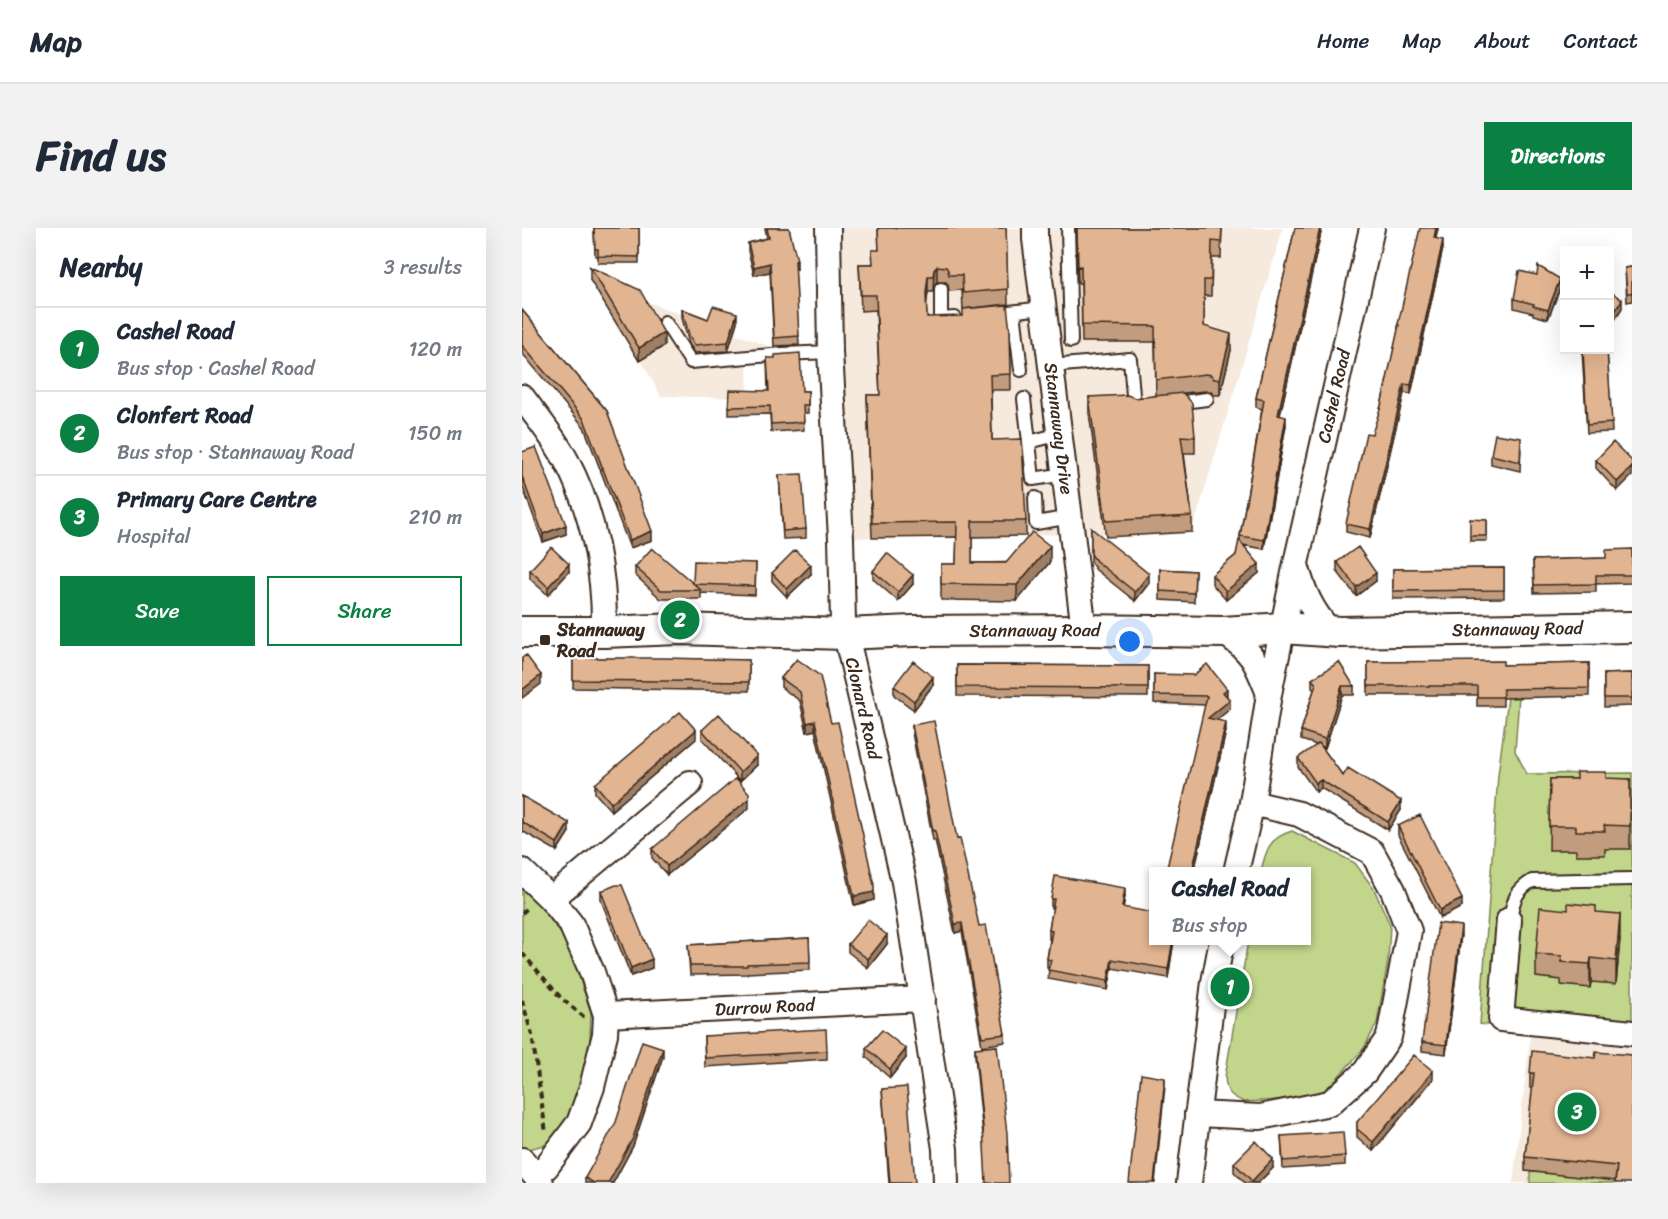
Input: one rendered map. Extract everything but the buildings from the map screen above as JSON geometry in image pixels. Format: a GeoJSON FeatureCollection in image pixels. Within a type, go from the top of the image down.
{"type":"FeatureCollection","features":[{"type":"Feature","properties":{"kind":"street","name":"Clonard Road"},"geometry":{"type":"LineString","coordinates":[[828,228],[830,352],[844,633],[904,882],[945,1149],[946,1183]]}},
{"type":"Feature","properties":{"kind":"street","name":"Stannaway Drive"},"geometry":{"type":"LineString","coordinates":[[1035,228],[1084,630]]}},
{"type":"Feature","properties":{"kind":"street","name":"Cashel Road"},"geometry":{"type":"LineString","coordinates":[[1237,867],[1252,803],[1269,694],[1296,563],[1372,228]]}},
{"type":"Feature","properties":{"kind":"street"},"geometry":{"type":"LineString","coordinates":[[522,397],[567,461],[580,492],[594,538],[601,572],[604,632]]}},
{"type":"Feature","properties":{"kind":"street","name":"Cashel Road"},"geometry":{"type":"LineString","coordinates":[[1296,563],[1303,591],[1319,619],[1329,630]]}},
{"type":"Feature","properties":{"kind":"street","name":"Stannaway Road"},"geometry":{"type":"LineString","coordinates":[[522,632],[679,629],[844,633],[1084,630],[1223,632],[1283,628],[1340,632],[1632,627]]}},
{"type":"Feature","properties":{"kind":"street"},"geometry":{"type":"LineString","coordinates":[[1223,632],[1241,644],[1251,655],[1258,665],[1269,694]]}},
{"type":"Feature","properties":{"kind":"street"},"geometry":{"type":"LineString","coordinates":[[551,899],[690,783]]}},
{"type":"Feature","properties":{"kind":"street"},"geometry":{"type":"LineString","coordinates":[[1197,1114],[1260,1117],[1330,1103],[1365,1072],[1389,1037],[1409,931],[1393,890],[1372,852],[1299,814],[1252,803]]}},
{"type":"Feature","properties":{"kind":"street"},"geometry":{"type":"LineString","coordinates":[[522,871],[551,899],[571,924],[592,972],[606,1024],[592,1087],[579,1123],[546,1167],[533,1173]]}},
{"type":"Feature","properties":{"kind":"street"},"geometry":{"type":"LineString","coordinates":[[1509,920],[1501,1019],[1632,1033],[1632,1026]]}},
{"type":"Feature","properties":{"kind":"street"},"geometry":{"type":"LineString","coordinates":[[1189,1183],[1214,982],[1221,945]]}},
{"type":"Feature","properties":{"kind":"street","name":"Durrow Road"},"geometry":{"type":"LineString","coordinates":[[606,1024],[923,999]]}},
{"type":"Feature","properties":{"kind":"lane"},"geometry":{"type":"LineString","coordinates":[[1068,228],[1071,341]]}},
{"type":"Feature","properties":{"kind":"lane"},"geometry":{"type":"LineString","coordinates":[[941,289],[941,319],[962,317]]}},
{"type":"Feature","properties":{"kind":"lane"},"geometry":{"type":"LineString","coordinates":[[983,315],[1043,308]]}},
{"type":"Feature","properties":{"kind":"lane"},"geometry":{"type":"LineString","coordinates":[[1014,312],[1021,370]]}},
{"type":"Feature","properties":{"kind":"lane"},"geometry":{"type":"LineString","coordinates":[[665,322],[690,362],[830,352]]}},
{"type":"Feature","properties":{"kind":"lane"},"geometry":{"type":"LineString","coordinates":[[1051,366],[1130,359],[1134,407],[1207,399]]}},
{"type":"Feature","properties":{"kind":"lane"},"geometry":{"type":"LineString","coordinates":[[1024,399],[1033,479],[1065,474]]}},
{"type":"Feature","properties":{"kind":"lane"},"geometry":{"type":"LineString","coordinates":[[1029,442],[1060,434]]}},
{"type":"Feature","properties":{"kind":"lane"},"geometry":{"type":"LineString","coordinates":[[1035,498],[1036,523],[1071,518]]}},
{"type":"Feature","properties":{"kind":"lane"},"geometry":{"type":"LineString","coordinates":[[1509,920],[1516,895],[1522,887],[1532,881],[1632,879]]}},
{"type":"Feature","properties":{"kind":"path"},"geometry":{"type":"LineString","coordinates":[[522,953],[561,998],[606,1024]]}},
{"type":"Feature","properties":{"kind":"path"},"geometry":{"type":"LineString","coordinates":[[522,1000],[532,1035],[547,1140],[556,1155]]}},
{"type":"Feature","properties":{"kind":"shaded area"},"geometry":{"type":"Polygon","coordinates":[[[827,228],[1283,228],[1192,532],[841,538],[830,360],[747,364],[748,398],[661,396],[626,334],[615,290],[779,350],[830,352],[827,228]]]}},
{"type":"Feature","properties":{"kind":"shaded area"},"geometry":{"type":"Polygon","coordinates":[[[1531,1030],[1632,1042],[1632,1183],[1513,1183],[1531,1030]]]}},
{"type":"Feature","properties":{"kind":"green space"},"geometry":{"type":"Polygon","coordinates":[[[1512,667],[1521,669],[1515,751],[1527,774],[1632,773],[1632,1042],[1480,1024],[1498,775],[1512,667]]]}},
{"type":"Feature","properties":{"kind":"green space"},"geometry":{"type":"Polygon","coordinates":[[[1292,831],[1355,863],[1374,889],[1390,925],[1388,961],[1377,1023],[1364,1048],[1330,1086],[1313,1098],[1244,1102],[1230,1093],[1225,1077],[1247,945],[1311,945],[1311,867],[1262,867],[1273,841],[1292,831]]]}},
{"type":"Feature","properties":{"kind":"green space"},"geometry":{"type":"Polygon","coordinates":[[[522,887],[533,896],[568,943],[591,1013],[589,1060],[569,1125],[552,1143],[525,1150],[522,1147],[522,887]]]}},
{"type":"Feature","properties":{"kind":"green space"},"geometry":{"type":"Polygon","coordinates":[[[1530,1172],[1618,1174],[1617,1183],[1530,1183],[1530,1172]]]}},
{"type":"Feature","properties":{"kind":"place","name":"Clonfert Road"},"geometry":{"type":"Point","coordinates":[680,620]}},
{"type":"Feature","properties":{"kind":"place","name":"Stannaway Road"},"geometry":{"type":"Point","coordinates":[545,640]}},
{"type":"Feature","properties":{"kind":"place","name":"Cashel Road"},"geometry":{"type":"Point","coordinates":[1230,987]}},
{"type":"Feature","properties":{"kind":"place","name":"Primary Care Centre"},"geometry":{"type":"Point","coordinates":[1577,1112]}}]}
